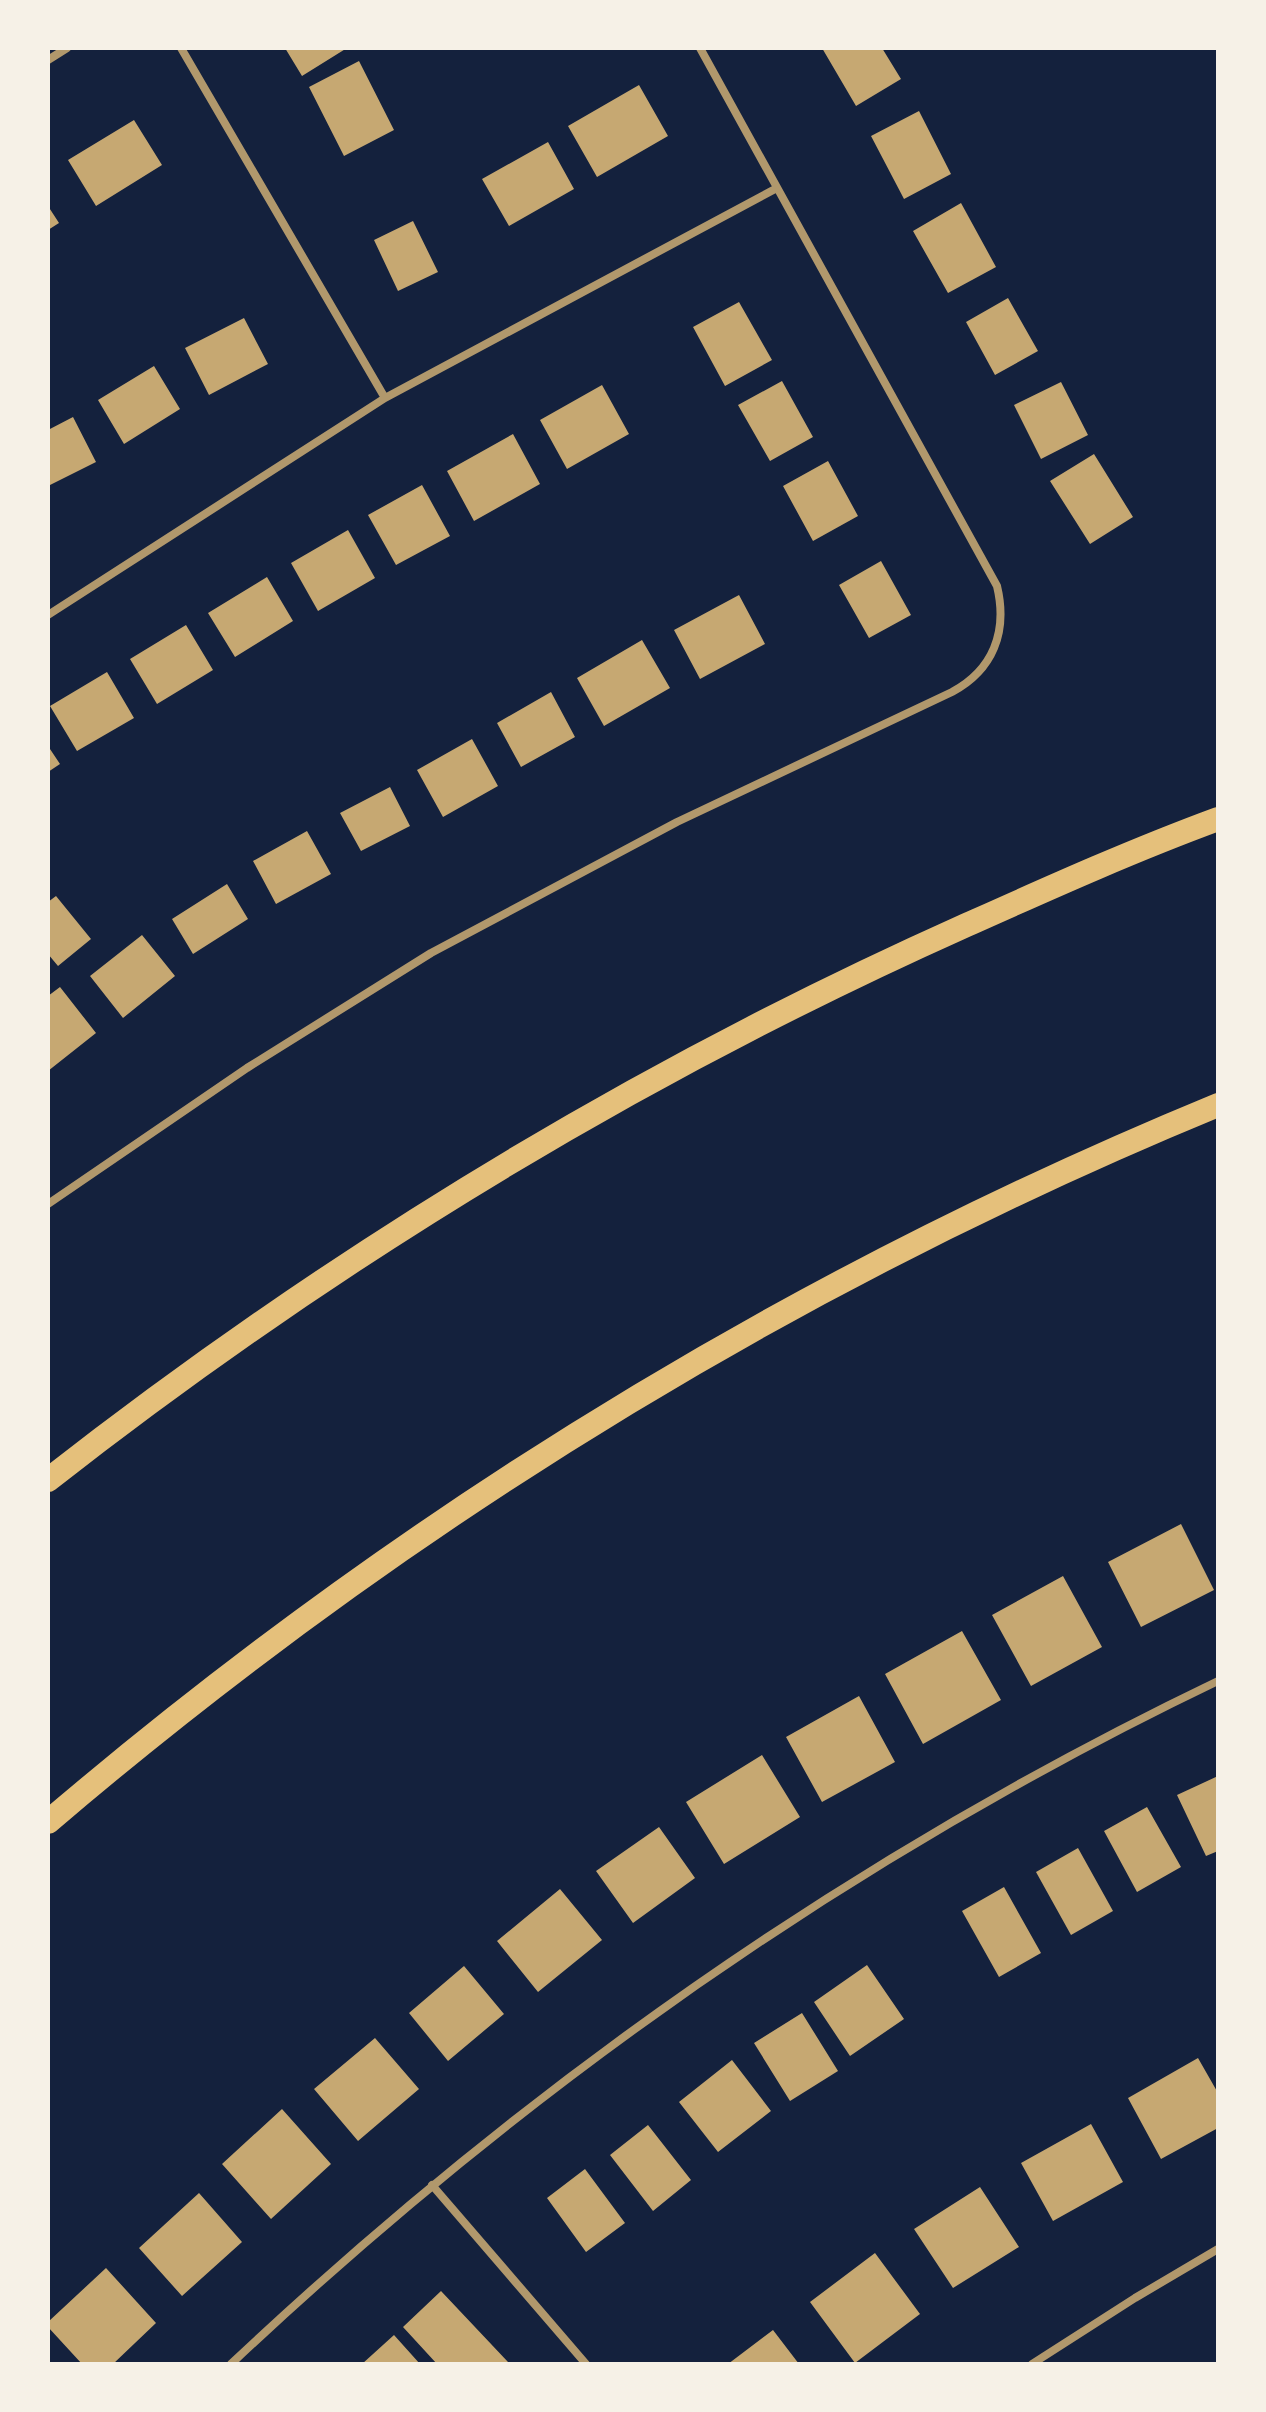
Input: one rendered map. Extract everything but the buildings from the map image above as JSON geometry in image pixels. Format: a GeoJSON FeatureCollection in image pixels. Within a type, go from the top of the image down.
{"type":"FeatureCollection","features":[{"type":"Feature","properties":{"kind":"highway"},"geometry":{"type":"LineString","coordinates":[[48,1480],[158,1395],[300,1296],[509,1163],[601,1110],[896,956],[1040,890],[1218,819]]}},
{"type":"Feature","properties":{"kind":"highway"},"geometry":{"type":"LineString","coordinates":[[48,1822],[242,1664],[378,1564],[503,1480],[649,1389],[783,1311],[996,1202],[1218,1105]]}},
{"type":"Feature","properties":{"kind":"street"},"geometry":{"type":"LineString","coordinates":[[48,60],[67,48]]}},
{"type":"Feature","properties":{"kind":"street"},"geometry":{"type":"LineString","coordinates":[[181,48],[385,398]]}},
{"type":"Feature","properties":{"kind":"street"},"geometry":{"type":"LineString","coordinates":[[48,1204],[247,1068],[431,953],[677,822],[952,692],[975,677],[985,666],[998,642],[1002,614],[1001,600],[985,561],[700,48]]}},
{"type":"Feature","properties":{"kind":"street"},"geometry":{"type":"LineString","coordinates":[[48,615],[385,398],[777,188]]}},
{"type":"Feature","properties":{"kind":"street"},"geometry":{"type":"LineString","coordinates":[[231,2364],[327,2274],[432,2185],[603,2051],[706,1976],[793,1918],[1019,1784],[1135,1721],[1218,1681]]}},
{"type":"Feature","properties":{"kind":"street"},"geometry":{"type":"LineString","coordinates":[[432,2185],[586,2364]]}},
{"type":"Feature","properties":{"kind":"street"},"geometry":{"type":"LineString","coordinates":[[1032,2364],[1218,2249]]}}]}
